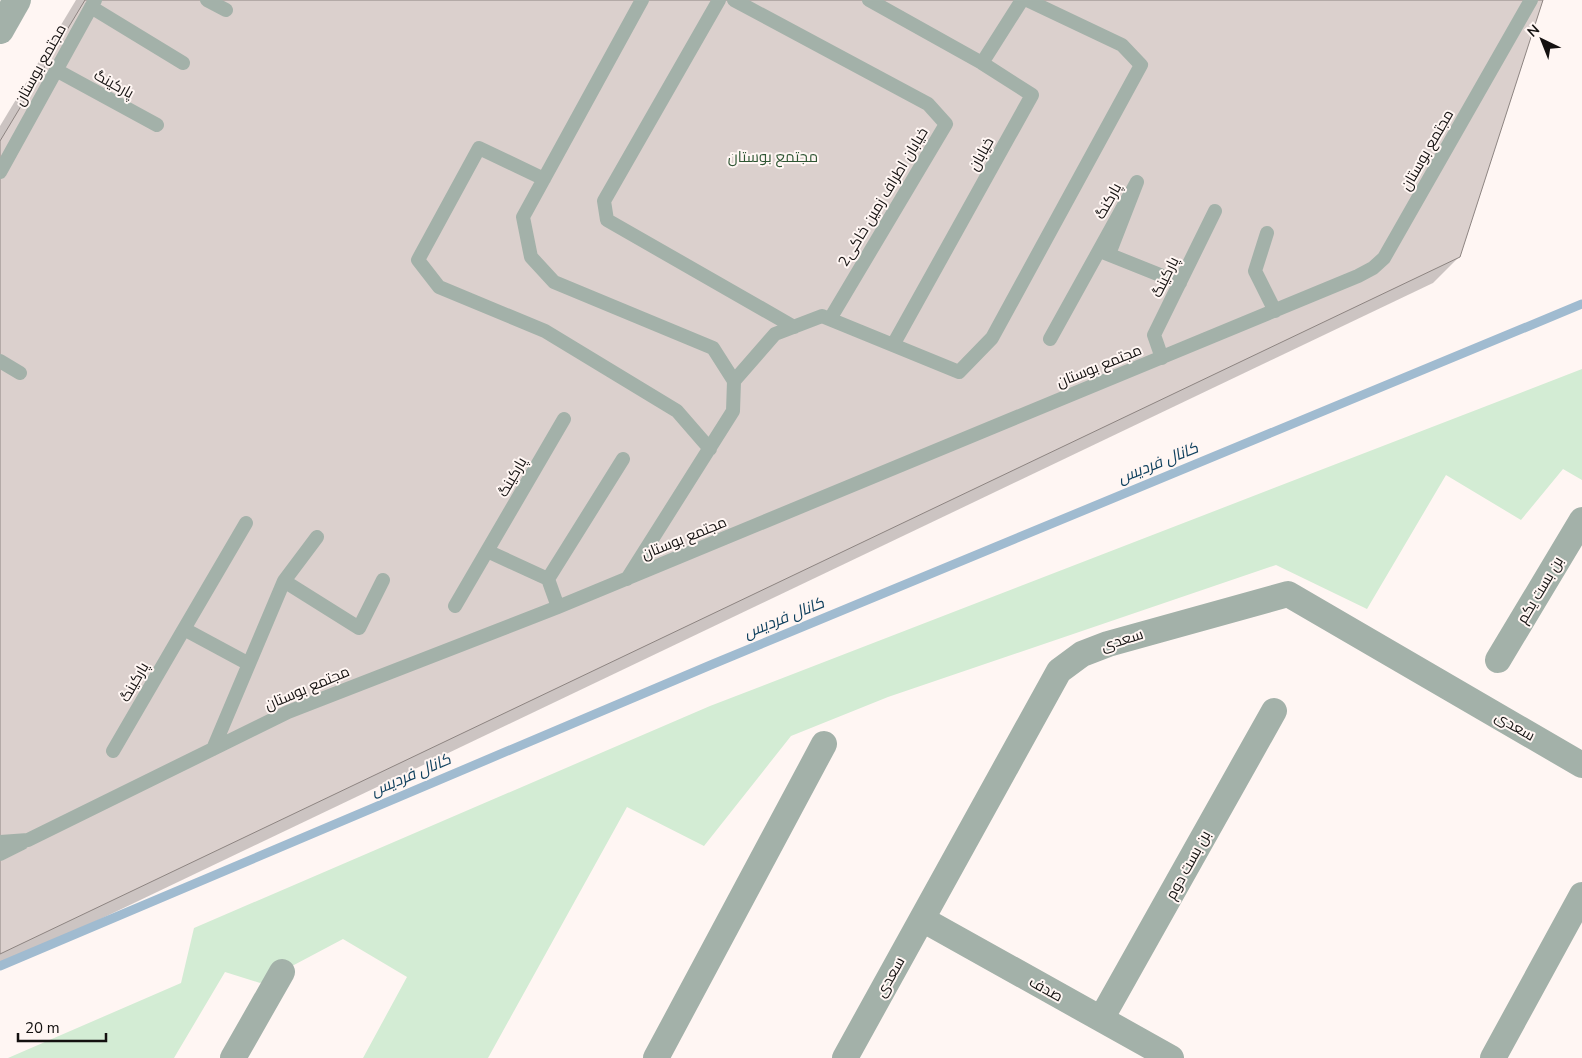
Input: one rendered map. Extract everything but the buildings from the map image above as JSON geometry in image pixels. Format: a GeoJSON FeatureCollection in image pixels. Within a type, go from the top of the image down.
{"type":"FeatureCollection","features":[{"type":"Feature","properties":{"kind":"street"},"geometry":{"type":"LineString","coordinates":[[0,30],[17,0]]}},
{"type":"Feature","properties":{"kind":"street","name":"بن بست یکم"},"geometry":{"type":"LineString","coordinates":[[1498,660],[1582,520]]}},
{"type":"Feature","properties":{"kind":"street","name":"سعدی"},"geometry":{"type":"LineString","coordinates":[[845,1058],[1059,671],[1082,654],[1108,644],[1288,594],[1582,765]]}},
{"type":"Feature","properties":{"kind":"street","name":"بن بست دوم"},"geometry":{"type":"LineString","coordinates":[[1101,1019],[1274,712]]}},
{"type":"Feature","properties":{"kind":"street"},"geometry":{"type":"LineString","coordinates":[[656,1058],[824,744]]}},
{"type":"Feature","properties":{"kind":"street"},"geometry":{"type":"LineString","coordinates":[[1493,1058],[1582,895]]}},
{"type":"Feature","properties":{"kind":"street","name":"صدف"},"geometry":{"type":"LineString","coordinates":[[922,919],[1171,1058]]}},
{"type":"Feature","properties":{"kind":"street"},"geometry":{"type":"LineString","coordinates":[[233,1058],[282,972]]}},
{"type":"Feature","properties":{"kind":"lane"},"geometry":{"type":"LineString","coordinates":[[207,0],[226,10]]}},
{"type":"Feature","properties":{"kind":"lane"},"geometry":{"type":"LineString","coordinates":[[627,579],[733,411],[734,381],[713,348],[554,282],[531,257],[523,217],[642,0]]}},
{"type":"Feature","properties":{"kind":"lane"},"geometry":{"type":"LineString","coordinates":[[720,0],[604,201],[607,220],[794,326]]}},
{"type":"Feature","properties":{"kind":"lane","name":"خیابان اطراف زمین خاکی2"},"geometry":{"type":"LineString","coordinates":[[734,0],[928,104],[946,124],[830,319]]}},
{"type":"Feature","properties":{"kind":"lane"},"geometry":{"type":"LineString","coordinates":[[869,0],[982,63],[1022,0]]}},
{"type":"Feature","properties":{"kind":"lane"},"geometry":{"type":"LineString","coordinates":[[734,381],[775,334],[822,316],[959,372],[992,338],[1141,65],[1122,45],[1027,0]]}},
{"type":"Feature","properties":{"kind":"lane","name":"مجتمع بوستان"},"geometry":{"type":"LineString","coordinates":[[0,854],[288,712],[558,608],[1275,311],[1373,268],[1384,258],[1531,0]]}},
{"type":"Feature","properties":{"kind":"lane"},"geometry":{"type":"LineString","coordinates":[[93,3],[183,63]]}},
{"type":"Feature","properties":{"kind":"lane","name":"مجتمع بوستان"},"geometry":{"type":"LineString","coordinates":[[0,172],[93,3]]}},
{"type":"Feature","properties":{"kind":"lane","name":"خیابان"},"geometry":{"type":"LineString","coordinates":[[893,345],[1032,95],[982,63]]}},
{"type":"Feature","properties":{"kind":"lane","name":"پارکینگ"},"geometry":{"type":"LineString","coordinates":[[56,70],[157,125]]}},
{"type":"Feature","properties":{"kind":"lane"},"geometry":{"type":"LineString","coordinates":[[544,179],[479,148],[418,260],[439,287],[553,336],[677,411],[710,449]]}},
{"type":"Feature","properties":{"kind":"lane","name":"پارکینگ"},"geometry":{"type":"LineString","coordinates":[[1162,358],[1154,335],[1215,211]]}},
{"type":"Feature","properties":{"kind":"lane"},"geometry":{"type":"LineString","coordinates":[[1267,234],[1255,271],[1275,311]]}},
{"type":"Feature","properties":{"kind":"lane"},"geometry":{"type":"LineString","coordinates":[[1050,339],[1104,252],[1180,283]]}},
{"type":"Feature","properties":{"kind":"lane"},"geometry":{"type":"LineString","coordinates":[[0,361],[20,373]]}},
{"type":"Feature","properties":{"kind":"lane","name":"پارکینگ"},"geometry":{"type":"LineString","coordinates":[[455,606],[564,419]]}},
{"type":"Feature","properties":{"kind":"lane"},"geometry":{"type":"LineString","coordinates":[[548,579],[623,460]]}},
{"type":"Feature","properties":{"kind":"lane","name":"پارکینگ"},"geometry":{"type":"LineString","coordinates":[[113,751],[246,523]]}},
{"type":"Feature","properties":{"kind":"lane"},"geometry":{"type":"LineString","coordinates":[[213,749],[284,581],[317,536]]}},
{"type":"Feature","properties":{"kind":"lane"},"geometry":{"type":"LineString","coordinates":[[487,551],[548,579],[558,608]]}},
{"type":"Feature","properties":{"kind":"lane"},"geometry":{"type":"LineString","coordinates":[[284,581],[358,628],[383,580]]}},
{"type":"Feature","properties":{"kind":"lane"},"geometry":{"type":"LineString","coordinates":[[184,629],[249,664]]}},
{"type":"Feature","properties":{"kind":"lane","name":"مجتمع بوستان"},"geometry":{"type":"LineString","coordinates":[[0,842],[28,840]]}},
{"type":"Feature","properties":{"kind":"green space"},"geometry":{"type":"Polygon","coordinates":[[[1582,369],[1582,480],[1563,469],[1521,520],[1446,475],[1367,609],[1276,565],[888,697],[791,736],[704,846],[627,807],[488,1058],[363,1058],[407,977],[343,939],[260,983],[225,972],[174,1058],[8,1058],[181,983],[194,928],[710,706],[1582,369]]]}},
{"type":"Feature","properties":{"kind":"waterway","name":"کانال فردیس"},"geometry":{"type":"LineString","coordinates":[[0,966],[713,664],[1582,304]]}}]}
